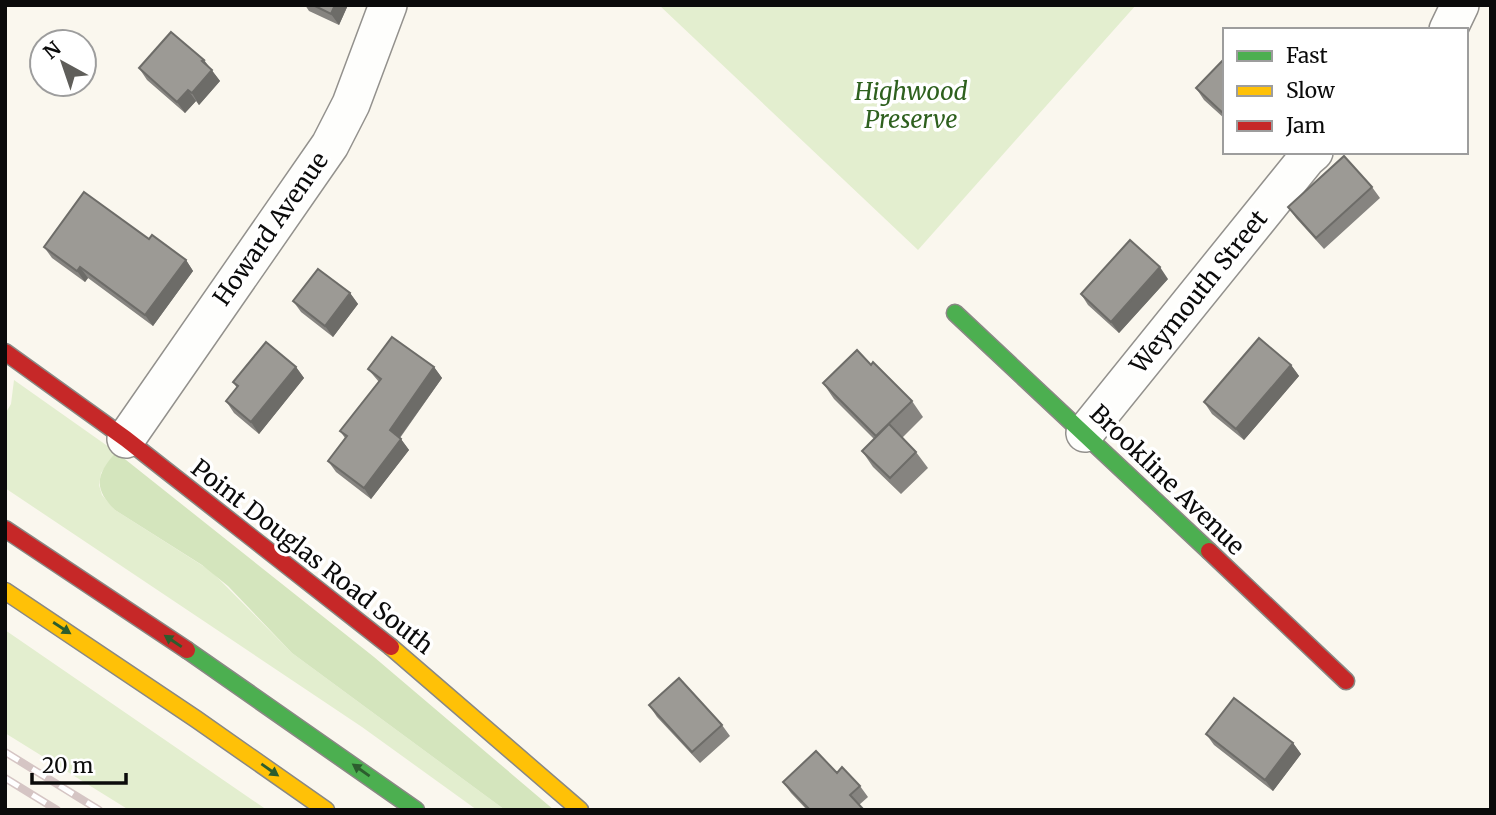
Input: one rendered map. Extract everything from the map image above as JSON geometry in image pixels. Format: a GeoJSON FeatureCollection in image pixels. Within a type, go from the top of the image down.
{"type":"FeatureCollection","features":[{"type":"Feature","properties":{"kind":"main road","name":"Brookline Avenue"},"geometry":{"type":"LineString","coordinates":[[955,313],[1346,681]]}},
{"type":"Feature","properties":{"kind":"main road","name":"Point Douglas Road South"},"geometry":{"type":"LineString","coordinates":[[5,352],[126,439],[386,643],[580,810]]}},
{"type":"Feature","properties":{"kind":"main road"},"geometry":{"type":"LineString","coordinates":[[5,529],[222,674],[416,810]]}},
{"type":"Feature","properties":{"kind":"main road"},"geometry":{"type":"LineString","coordinates":[[5,591],[326,810]]}},
{"type":"Feature","properties":{"kind":"street","name":"Howard Avenue"},"geometry":{"type":"LineString","coordinates":[[126,439],[330,145],[351,104],[388,5]]}},
{"type":"Feature","properties":{"kind":"street"},"geometry":{"type":"LineString","coordinates":[[1449,28],[1460,5]]}},
{"type":"Feature","properties":{"kind":"street","name":"Weymouth Street"},"geometry":{"type":"LineString","coordinates":[[1085,433],[1312,154]]}},
{"type":"Feature","properties":{"kind":"green space","name":"Highwood Preserve"},"geometry":{"type":"Polygon","coordinates":[[[659,5],[1136,5],[918,250],[659,5]]]}},
{"type":"Feature","properties":{"kind":"green space"},"geometry":{"type":"Polygon","coordinates":[[[14,380],[116,452],[101,473],[99,485],[102,495],[115,510],[211,571],[292,653],[505,810],[477,810],[362,727],[5,488],[5,414],[11,404],[14,380]]]}},
{"type":"Feature","properties":{"kind":"green space"},"geometry":{"type":"Polygon","coordinates":[[[116,452],[374,657],[554,810],[505,810],[292,653],[228,586],[202,565],[115,510],[103,495],[100,481],[104,468],[116,452]]]}},
{"type":"Feature","properties":{"kind":"green space"},"geometry":{"type":"Polygon","coordinates":[[[5,630],[267,810],[129,810],[5,733],[5,630]]]}},
{"type":"Feature","properties":{"kind":"building"},"geometry":{"type":"Polygon","coordinates":[[[313,5],[335,5],[331,14],[313,5]]]}},
{"type":"Feature","properties":{"kind":"building"},"geometry":{"type":"Polygon","coordinates":[[[171,32],[212,70],[192,93],[188,90],[177,102],[139,68],[171,32]]]}},
{"type":"Feature","properties":{"kind":"building"},"geometry":{"type":"Polygon","coordinates":[[[1223,60],[1223,113],[1196,88],[1223,60]]]}},
{"type":"Feature","properties":{"kind":"building"},"geometry":{"type":"Polygon","coordinates":[[[1344,156],[1372,187],[1316,238],[1288,207],[1344,156]]]}},
{"type":"Feature","properties":{"kind":"building"},"geometry":{"type":"Polygon","coordinates":[[[84,192],[149,239],[152,235],[186,260],[145,315],[80,267],[77,271],[44,247],[84,192]]]}},
{"type":"Feature","properties":{"kind":"building"},"geometry":{"type":"Polygon","coordinates":[[[1130,240],[1160,267],[1111,322],[1081,294],[1130,240]]]}},
{"type":"Feature","properties":{"kind":"building"},"geometry":{"type":"Polygon","coordinates":[[[318,269],[350,293],[325,326],[293,301],[318,269]]]}},
{"type":"Feature","properties":{"kind":"building"},"geometry":{"type":"Polygon","coordinates":[[[392,337],[434,367],[390,430],[401,439],[364,488],[328,461],[347,436],[340,431],[381,379],[368,369],[392,337]]]}},
{"type":"Feature","properties":{"kind":"building"},"geometry":{"type":"Polygon","coordinates":[[[1259,338],[1291,365],[1236,429],[1204,402],[1259,338]]]}},
{"type":"Feature","properties":{"kind":"building"},"geometry":{"type":"Polygon","coordinates":[[[266,342],[296,367],[251,422],[226,401],[238,386],[233,382],[266,342]]]}},
{"type":"Feature","properties":{"kind":"building"},"geometry":{"type":"Polygon","coordinates":[[[857,350],[912,401],[876,436],[823,383],[857,350]]]}},
{"type":"Feature","properties":{"kind":"building"},"geometry":{"type":"Polygon","coordinates":[[[889,424],[916,452],[890,478],[862,451],[889,424]]]}},
{"type":"Feature","properties":{"kind":"building"},"geometry":{"type":"Polygon","coordinates":[[[679,678],[722,725],[692,752],[649,705],[679,678]]]}},
{"type":"Feature","properties":{"kind":"building"},"geometry":{"type":"Polygon","coordinates":[[[1234,698],[1293,743],[1265,780],[1206,734],[1234,698]]]}},
{"type":"Feature","properties":{"kind":"building"},"geometry":{"type":"Polygon","coordinates":[[[816,751],[837,773],[842,767],[860,786],[850,795],[864,810],[810,810],[783,782],[816,751]]]}},
{"type":"Feature","properties":{"kind":"railway"},"geometry":{"type":"LineString","coordinates":[[5,752],[99,810]]}},
{"type":"Feature","properties":{"kind":"railway"},"geometry":{"type":"LineString","coordinates":[[5,778],[57,810]]}},
{"type":"Feature","properties":{"kind":"traffic: fast"},"geometry":{"type":"LineString","coordinates":[[955,313],[1209,551]]}},
{"type":"Feature","properties":{"kind":"traffic: fast"},"geometry":{"type":"LineString","coordinates":[[187,650],[416,810]]}},
{"type":"Feature","properties":{"kind":"traffic: slow"},"geometry":{"type":"LineString","coordinates":[[5,591],[326,810]]}},
{"type":"Feature","properties":{"kind":"traffic: slow"},"geometry":{"type":"LineString","coordinates":[[391,647],[580,810]]}},
{"type":"Feature","properties":{"kind":"traffic: jam"},"geometry":{"type":"LineString","coordinates":[[5,352],[126,439],[391,647]]}},
{"type":"Feature","properties":{"kind":"traffic: jam"},"geometry":{"type":"LineString","coordinates":[[5,529],[187,650]]}},
{"type":"Feature","properties":{"kind":"traffic: jam"},"geometry":{"type":"LineString","coordinates":[[1209,551],[1346,681]]}}]}
